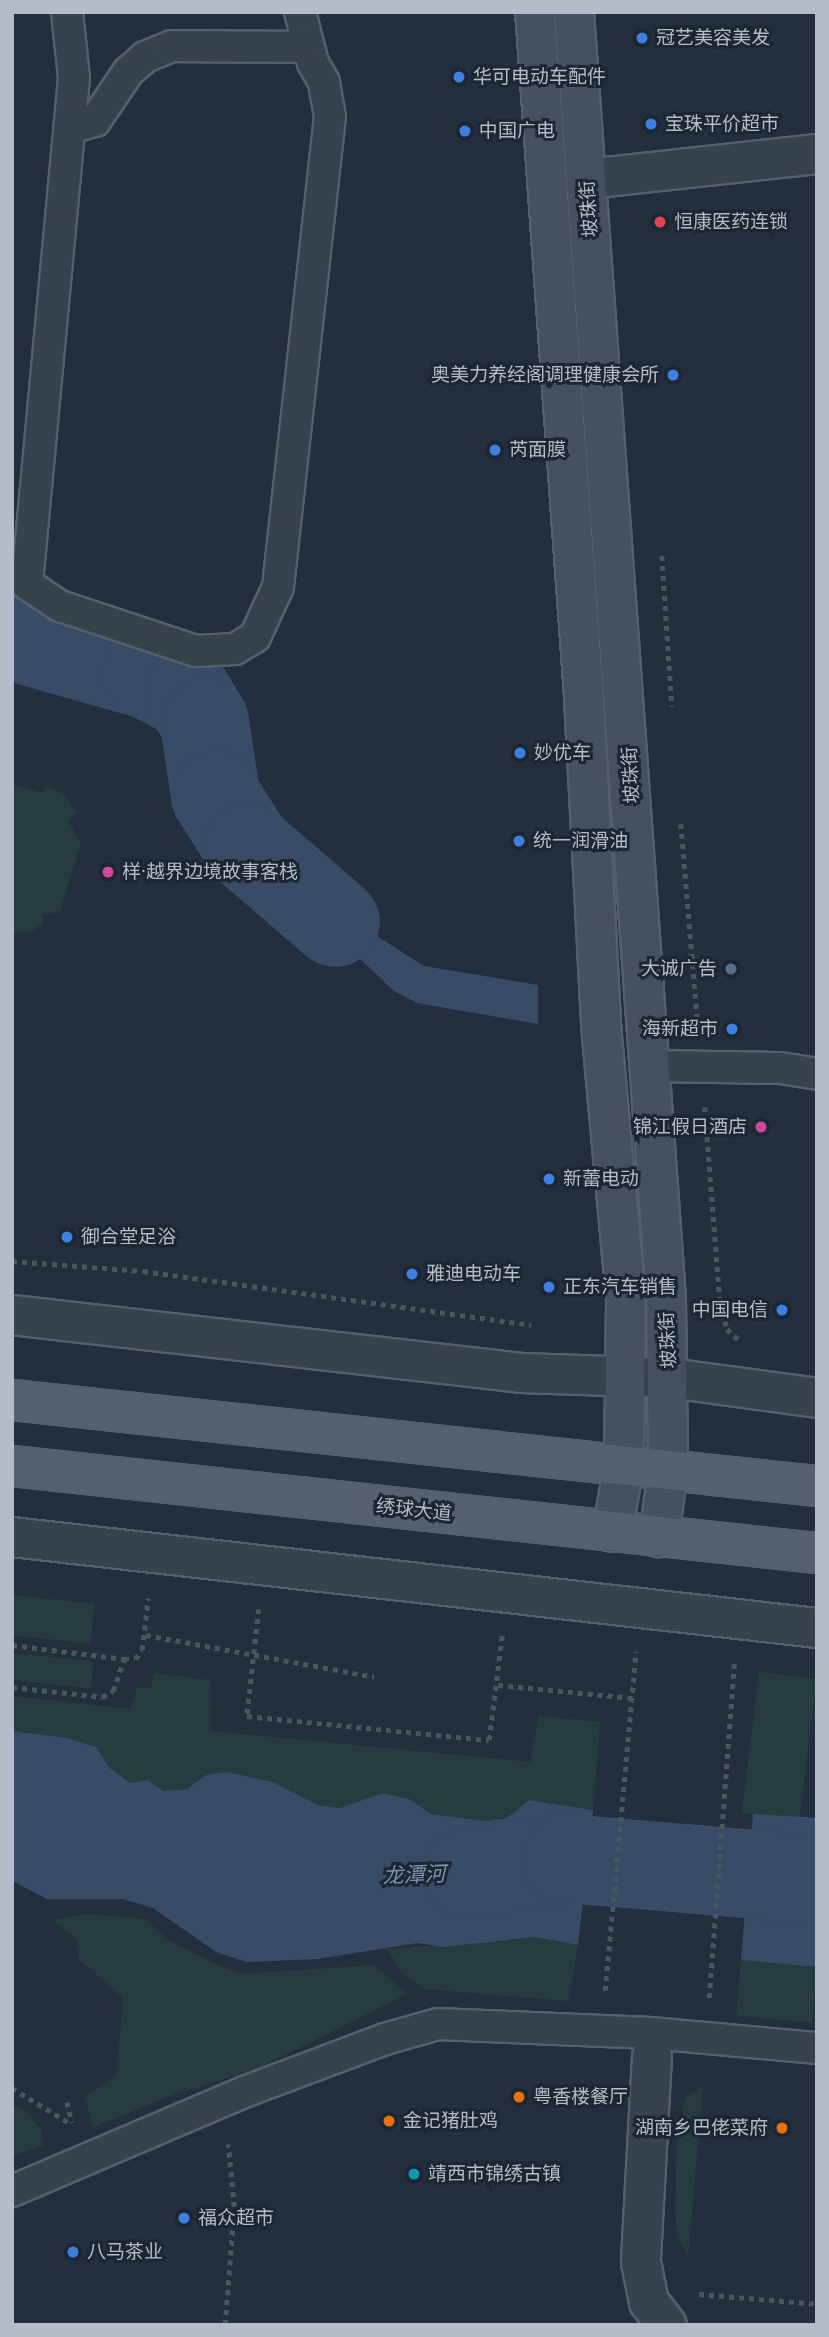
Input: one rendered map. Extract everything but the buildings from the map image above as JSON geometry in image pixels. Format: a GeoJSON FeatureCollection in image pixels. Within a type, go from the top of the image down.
{"type":"FeatureCollection","features":[{"type":"Feature","properties":{"kind":"main road","name":"坡珠街"},"geometry":{"type":"LineString","coordinates":[[535,12],[584,698],[601,1025],[626,1302],[624,1466],[612,1532]]}},
{"type":"Feature","properties":{"kind":"main road","name":"坡珠街"},"geometry":{"type":"LineString","coordinates":[[574,12],[626,698],[642,978],[652,1066],[670,1378],[668,1469],[659,1537]]}},
{"type":"Feature","properties":{"kind":"main road"},"geometry":{"type":"LineString","coordinates":[[12,1400],[817,1486]]}},
{"type":"Feature","properties":{"kind":"main road","name":"绣球大道"},"geometry":{"type":"LineString","coordinates":[[12,1466],[817,1553]]}},
{"type":"Feature","properties":{"kind":"street"},"geometry":{"type":"LineString","coordinates":[[587,179],[817,154]]}},
{"type":"Feature","properties":{"kind":"street"},"geometry":{"type":"LineString","coordinates":[[12,1315],[522,1373],[627,1379],[670,1378],[817,1398]]}},
{"type":"Feature","properties":{"kind":"street"},"geometry":{"type":"LineString","coordinates":[[12,1537],[817,1628]]}},
{"type":"Feature","properties":{"kind":"street"},"geometry":{"type":"LineString","coordinates":[[652,2056],[641,2262],[658,2313]]}},
{"type":"Feature","properties":{"kind":"lane"},"geometry":{"type":"LineString","coordinates":[[67,12],[74,78],[27,584],[60,606],[116,627],[197,651],[235,649],[255,636],[266,620],[278,587],[330,117],[324,82],[308,47],[300,12]]}},
{"type":"Feature","properties":{"kind":"lane"},"geometry":{"type":"LineString","coordinates":[[70,128],[95,121],[128,72],[145,57],[172,46],[308,47]]}},
{"type":"Feature","properties":{"kind":"lane"},"geometry":{"type":"LineString","coordinates":[[652,1066],[780,1068],[817,1074]]}},
{"type":"Feature","properties":{"kind":"lane"},"geometry":{"type":"LineString","coordinates":[[12,2191],[244,2092],[385,2039],[438,2024],[651,2033],[817,2048]]}},
{"type":"Feature","properties":{"kind":"path"},"geometry":{"type":"LineString","coordinates":[[701,1066],[720,1302],[727,1329],[741,1343]]}},
{"type":"Feature","properties":{"kind":"path"},"geometry":{"type":"LineString","coordinates":[[12,1261],[143,1271],[537,1326]]}},
{"type":"Feature","properties":{"kind":"path"},"geometry":{"type":"LineString","coordinates":[[12,1645],[135,1659],[146,1635],[148,1585]]}},
{"type":"Feature","properties":{"kind":"path"},"geometry":{"type":"LineString","coordinates":[[260,1603],[247,1716],[489,1740],[498,1685],[503,1622]]}},
{"type":"Feature","properties":{"kind":"path"},"geometry":{"type":"LineString","coordinates":[[146,1635],[253,1657],[374,1677]]}},
{"type":"Feature","properties":{"kind":"path"},"geometry":{"type":"LineString","coordinates":[[609,1953],[633,1698],[636,1638]]}},
{"type":"Feature","properties":{"kind":"path"},"geometry":{"type":"LineString","coordinates":[[711,1957],[736,1649]]}},
{"type":"Feature","properties":{"kind":"path"},"geometry":{"type":"LineString","coordinates":[[12,1687],[102,1697],[113,1691],[124,1659]]}},
{"type":"Feature","properties":{"kind":"path"},"geometry":{"type":"LineString","coordinates":[[498,1685],[633,1698]]}},
{"type":"Feature","properties":{"kind":"path"},"geometry":{"type":"LineString","coordinates":[[12,2088],[72,2124]]}},
{"type":"Feature","properties":{"kind":"path"},"geometry":{"type":"LineString","coordinates":[[225,2325],[234,2207],[228,2136]]}},
{"type":"Feature","properties":{"kind":"path"},"geometry":{"type":"LineString","coordinates":[[658,2313],[682,2293],[817,2304]]}},
{"type":"Feature","properties":{"kind":"green space"},"geometry":{"type":"Polygon","coordinates":[[[12,784],[42,793],[45,786],[64,794],[77,813],[68,821],[81,843],[60,911],[43,915],[43,924],[31,931],[12,934],[12,784]]]}},
{"type":"Feature","properties":{"kind":"green space"},"geometry":{"type":"Polygon","coordinates":[[[12,1595],[95,1604],[90,1643],[12,1635],[12,1595]]]}},
{"type":"Feature","properties":{"kind":"green space"},"geometry":{"type":"Polygon","coordinates":[[[12,1653],[94,1662],[91,1688],[12,1680],[12,1653]]]}},
{"type":"Feature","properties":{"kind":"green space"},"geometry":{"type":"Polygon","coordinates":[[[759,1672],[817,1679],[799,1820],[742,1813],[759,1672]]]}},
{"type":"Feature","properties":{"kind":"green space"},"geometry":{"type":"Polygon","coordinates":[[[154,1673],[210,1680],[211,1731],[530,1762],[539,1716],[600,1722],[593,1810],[529,1800],[507,1818],[485,1821],[431,1814],[409,1799],[383,1793],[341,1808],[318,1805],[273,1782],[206,1775],[187,1789],[162,1791],[148,1780],[130,1783],[110,1768],[96,1747],[12,1731],[12,1696],[130,1709],[137,1688],[151,1688],[154,1673]]]}},
{"type":"Feature","properties":{"kind":"green space"},"geometry":{"type":"Polygon","coordinates":[[[88,1914],[145,1919],[168,1940],[222,1967],[245,1974],[374,1965],[407,1994],[264,2066],[167,2097],[93,2128],[85,2097],[117,2075],[123,1998],[79,1959],[77,1939],[53,1920],[88,1914]]]}},
{"type":"Feature","properties":{"kind":"green space"},"geometry":{"type":"Polygon","coordinates":[[[534,1937],[578,1945],[568,2001],[424,1989],[403,1974],[387,1949],[534,1937]]]}},
{"type":"Feature","properties":{"kind":"green space"},"geometry":{"type":"Polygon","coordinates":[[[741,1960],[817,1967],[812,2022],[736,2016],[741,1960]]]}},
{"type":"Feature","properties":{"kind":"green space"},"geometry":{"type":"Polygon","coordinates":[[[703,2086],[688,2256],[678,2238],[675,2214],[677,2140],[685,2098],[703,2086]]]}},
{"type":"Feature","properties":{"kind":"green space"},"geometry":{"type":"Polygon","coordinates":[[[12,2105],[27,2112],[41,2129],[43,2146],[12,2156],[12,2105]]]}},
{"type":"Feature","properties":{"kind":"water"},"geometry":{"type":"Polygon","coordinates":[[[12,609],[157,652],[184,670],[171,709],[78,675],[12,660],[12,609]]]}},
{"type":"Feature","properties":{"kind":"water"},"geometry":{"type":"Polygon","coordinates":[[[258,831],[369,931],[424,966],[538,985],[538,1024],[417,1003],[394,991],[356,955],[225,853],[258,831]]]}},
{"type":"Feature","properties":{"kind":"water"},"geometry":{"type":"Polygon","coordinates":[[[12,1731],[67,1738],[96,1747],[110,1768],[130,1783],[148,1780],[163,1791],[187,1789],[206,1775],[227,1772],[273,1782],[318,1805],[340,1808],[383,1793],[409,1799],[431,1814],[485,1821],[507,1818],[529,1800],[593,1810],[578,1945],[534,1937],[443,1947],[418,1943],[317,1959],[247,1962],[216,1952],[153,1908],[123,1899],[47,1899],[12,1881],[12,1731]]]}},
{"type":"Feature","properties":{"kind":"water"},"geometry":{"type":"Polygon","coordinates":[[[753,1814],[817,1818],[817,1967],[741,1960],[753,1814]]]}},
{"type":"Feature","properties":{"kind":"waterway"},"geometry":{"type":"LineString","coordinates":[[12,636],[147,674],[188,695],[204,722],[215,795],[247,846],[335,922]]}},
{"type":"Feature","properties":{"kind":"waterway","name":"龙潭河"},"geometry":{"type":"LineString","coordinates":[[466,1873],[565,1858],[817,1879]]}},
{"type":"Feature","properties":{"kind":"place","name":"冠艺美容美发"},"geometry":{"type":"Point","coordinates":[642,38]}},
{"type":"Feature","properties":{"kind":"place","name":"华可电动车配件"},"geometry":{"type":"Point","coordinates":[459,77]}},
{"type":"Feature","properties":{"kind":"place","name":"宝珠平价超市"},"geometry":{"type":"Point","coordinates":[651,124]}},
{"type":"Feature","properties":{"kind":"place","name":"中国广电"},"geometry":{"type":"Point","coordinates":[465,131]}},
{"type":"Feature","properties":{"kind":"place","name":"恒康医药连锁"},"geometry":{"type":"Point","coordinates":[660,222]}},
{"type":"Feature","properties":{"kind":"place","name":"奥美力养经阁调理健康会所"},"geometry":{"type":"Point","coordinates":[673,375]}},
{"type":"Feature","properties":{"kind":"place","name":"芮面膜"},"geometry":{"type":"Point","coordinates":[495,450]}},
{"type":"Feature","properties":{"kind":"place","name":"妙优车"},"geometry":{"type":"Point","coordinates":[520,753]}},
{"type":"Feature","properties":{"kind":"place","name":"统一润滑油"},"geometry":{"type":"Point","coordinates":[519,841]}},
{"type":"Feature","properties":{"kind":"place","name":"样·越界边境故事客栈"},"geometry":{"type":"Point","coordinates":[108,872]}},
{"type":"Feature","properties":{"kind":"place","name":"大诚广告"},"geometry":{"type":"Point","coordinates":[731,969]}},
{"type":"Feature","properties":{"kind":"place","name":"海新超市"},"geometry":{"type":"Point","coordinates":[732,1029]}},
{"type":"Feature","properties":{"kind":"place","name":"锦江假日酒店"},"geometry":{"type":"Point","coordinates":[761,1127]}},
{"type":"Feature","properties":{"kind":"place","name":"新蕾电动"},"geometry":{"type":"Point","coordinates":[549,1179]}},
{"type":"Feature","properties":{"kind":"place","name":"御合堂足浴"},"geometry":{"type":"Point","coordinates":[67,1237]}},
{"type":"Feature","properties":{"kind":"place","name":"雅迪电动车"},"geometry":{"type":"Point","coordinates":[412,1274]}},
{"type":"Feature","properties":{"kind":"place","name":"正东汽车销售"},"geometry":{"type":"Point","coordinates":[549,1287]}},
{"type":"Feature","properties":{"kind":"place","name":"中国电信"},"geometry":{"type":"Point","coordinates":[782,1310]}},
{"type":"Feature","properties":{"kind":"place","name":"粤香楼餐厅"},"geometry":{"type":"Point","coordinates":[519,2097]}},
{"type":"Feature","properties":{"kind":"place","name":"金记猪肚鸡"},"geometry":{"type":"Point","coordinates":[389,2121]}},
{"type":"Feature","properties":{"kind":"place","name":"湖南乡巴佬菜府"},"geometry":{"type":"Point","coordinates":[782,2128]}},
{"type":"Feature","properties":{"kind":"place","name":"靖西市锦绣古镇"},"geometry":{"type":"Point","coordinates":[414,2174]}},
{"type":"Feature","properties":{"kind":"place","name":"福众超市"},"geometry":{"type":"Point","coordinates":[184,2218]}},
{"type":"Feature","properties":{"kind":"place","name":"八马茶业"},"geometry":{"type":"Point","coordinates":[73,2252]}}]}
